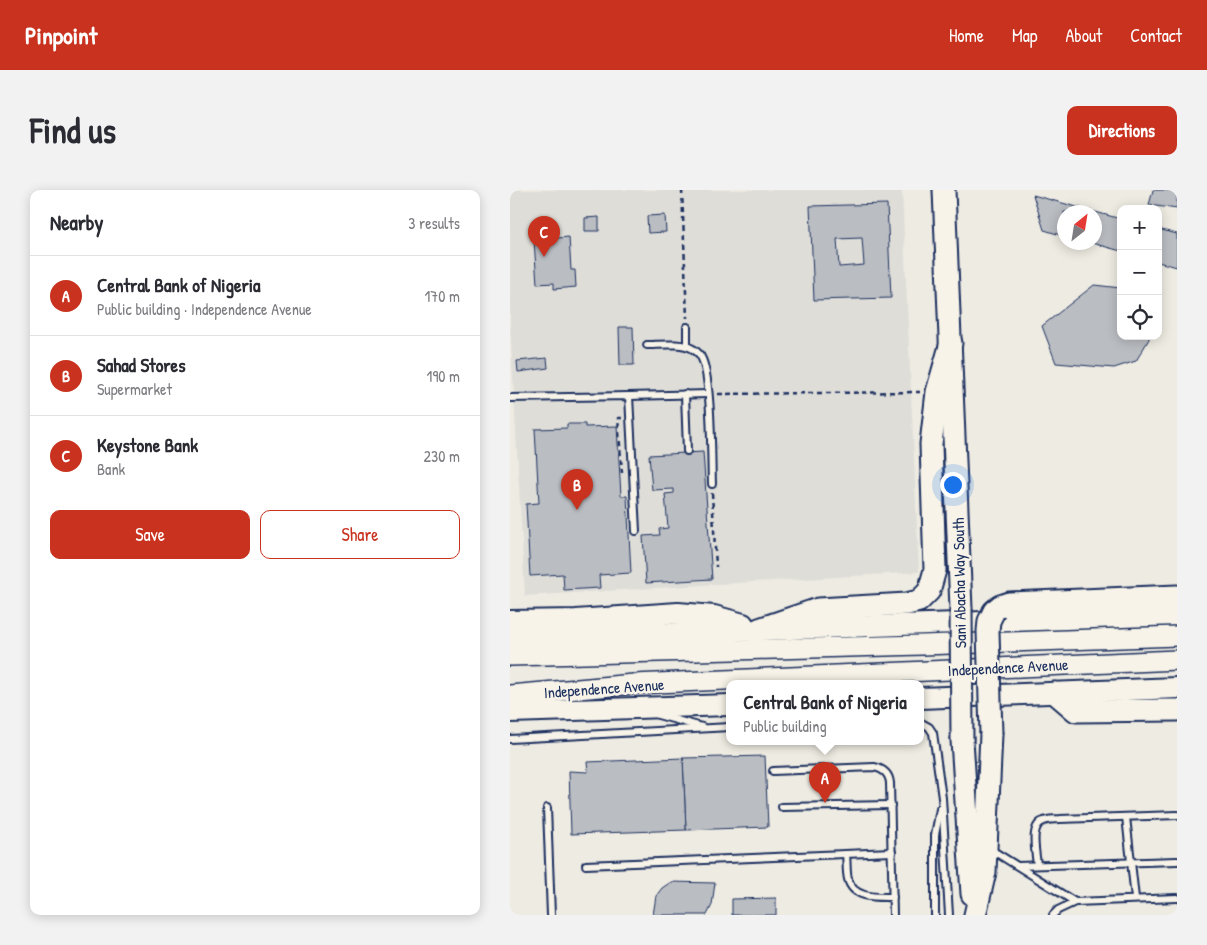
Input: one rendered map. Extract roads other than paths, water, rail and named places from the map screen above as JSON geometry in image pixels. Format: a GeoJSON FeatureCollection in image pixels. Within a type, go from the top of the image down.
{"type":"FeatureCollection","features":[{"type":"Feature","properties":{"kind":"highway","name":"Sani Abacha Way South"},"geometry":{"type":"LineString","coordinates":[[944,190],[961,610],[962,740],[974,915]]}},
{"type":"Feature","properties":{"kind":"highway"},"geometry":{"type":"LineString","coordinates":[[759,629],[818,609],[907,604],[919,601],[929,591],[935,570],[931,444],[937,392],[951,343]]}},
{"type":"Feature","properties":{"kind":"highway"},"geometry":{"type":"LineString","coordinates":[[974,915],[985,872],[987,847],[991,734],[988,631],[989,621],[994,611],[1000,606],[1009,603],[1177,596]]}},
{"type":"Feature","properties":{"kind":"highway"},"geometry":{"type":"LineString","coordinates":[[1055,693],[1076,710],[1177,710]]}},
{"type":"Feature","properties":{"kind":"main road"},"geometry":{"type":"LineString","coordinates":[[510,621],[576,620],[678,613],[714,616],[759,629]]}},
{"type":"Feature","properties":{"kind":"main road"},"geometry":{"type":"LineString","coordinates":[[510,639],[1177,614]]}},
{"type":"Feature","properties":{"kind":"main road","name":"Independence Avenue"},"geometry":{"type":"LineString","coordinates":[[510,656],[1177,636]]}},
{"type":"Feature","properties":{"kind":"main road","name":"Independence Avenue"},"geometry":{"type":"LineString","coordinates":[[510,695],[585,690],[634,684],[1177,660]]}},
{"type":"Feature","properties":{"kind":"main road","name":"Independence Avenue"},"geometry":{"type":"LineString","coordinates":[[924,698],[1177,688]]}},
{"type":"Feature","properties":{"kind":"main road","name":"Independence Avenue"},"geometry":{"type":"LineString","coordinates":[[510,712],[726,704]]}},
{"type":"Feature","properties":{"kind":"lane"},"geometry":{"type":"LineString","coordinates":[[687,327],[687,346]]}},
{"type":"Feature","properties":{"kind":"lane"},"geometry":{"type":"LineString","coordinates":[[647,345],[687,346],[695,350],[701,357],[706,369],[712,484]]}},
{"type":"Feature","properties":{"kind":"lane"},"geometry":{"type":"LineString","coordinates":[[685,394],[687,451]]}},
{"type":"Feature","properties":{"kind":"lane"},"geometry":{"type":"LineString","coordinates":[[510,398],[708,394]]}},
{"type":"Feature","properties":{"kind":"lane"},"geometry":{"type":"LineString","coordinates":[[629,396],[636,531]]}},
{"type":"Feature","properties":{"kind":"lane"},"geometry":{"type":"LineString","coordinates":[[630,708],[710,728]]}},
{"type":"Feature","properties":{"kind":"lane"},"geometry":{"type":"LineString","coordinates":[[924,724],[934,733],[942,798],[949,915]]}},
{"type":"Feature","properties":{"kind":"lane"},"geometry":{"type":"LineString","coordinates":[[510,739],[726,727]]}},
{"type":"Feature","properties":{"kind":"lane"},"geometry":{"type":"LineString","coordinates":[[773,771],[879,768],[887,773],[890,778],[893,915]]}},
{"type":"Feature","properties":{"kind":"lane"},"geometry":{"type":"LineString","coordinates":[[935,915],[936,835],[942,798]]}},
{"type":"Feature","properties":{"kind":"lane"},"geometry":{"type":"LineString","coordinates":[[782,807],[890,805]]}},
{"type":"Feature","properties":{"kind":"lane"},"geometry":{"type":"LineString","coordinates":[[547,808],[551,915]]}},
{"type":"Feature","properties":{"kind":"lane"},"geometry":{"type":"LineString","coordinates":[[1037,865],[1035,830],[1039,823],[1043,821],[1177,815]]}},
{"type":"Feature","properties":{"kind":"lane"},"geometry":{"type":"LineString","coordinates":[[1126,817],[1135,898]]}},
{"type":"Feature","properties":{"kind":"lane"},"geometry":{"type":"LineString","coordinates":[[987,847],[1075,902]]}},
{"type":"Feature","properties":{"kind":"lane"},"geometry":{"type":"LineString","coordinates":[[586,865],[892,852]]}},
{"type":"Feature","properties":{"kind":"lane"},"geometry":{"type":"LineString","coordinates":[[846,854],[848,880],[856,891],[868,896],[893,897]]}},
{"type":"Feature","properties":{"kind":"lane"},"geometry":{"type":"LineString","coordinates":[[1018,866],[1177,861]]}},
{"type":"Feature","properties":{"kind":"lane"},"geometry":{"type":"LineString","coordinates":[[1053,915],[1058,910],[1075,902],[1135,898],[1177,898]]}},
{"type":"Feature","properties":{"kind":"place","name":"Keystone Bank"},"geometry":{"type":"Point","coordinates":[544,257]}},
{"type":"Feature","properties":{"kind":"place","name":"Sahad Stores"},"geometry":{"type":"Point","coordinates":[577,510]}},
{"type":"Feature","properties":{"kind":"place","name":"Central Bank of Nigeria"},"geometry":{"type":"Point","coordinates":[825,803]}}]}
